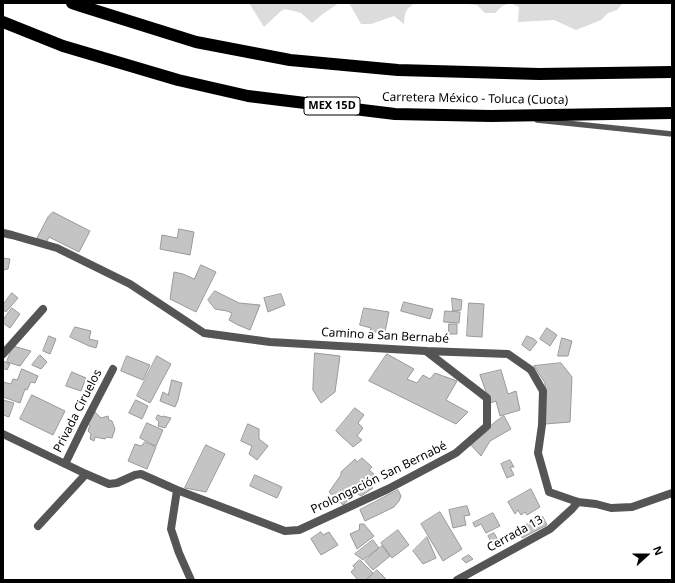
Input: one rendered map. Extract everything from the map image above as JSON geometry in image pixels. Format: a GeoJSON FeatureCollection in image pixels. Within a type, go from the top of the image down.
{"type":"FeatureCollection","features":[{"type":"Feature","properties":{"kind":"highway"},"geometry":{"type":"LineString","coordinates":[[72,3],[196,42],[290,60],[398,70],[539,74],[672,72]]}},
{"type":"Feature","properties":{"kind":"highway","name":"Carretera México - Toluca (Cuota)"},"geometry":{"type":"LineString","coordinates":[[3,22],[62,46],[178,80],[248,96],[395,114],[491,116],[672,113]]}},
{"type":"Feature","properties":{"kind":"street","name":"Camino a San Bernabé"},"geometry":{"type":"LineString","coordinates":[[3,233],[57,248],[130,284],[204,333],[270,342],[508,354],[531,370],[543,391],[542,425],[538,453],[549,492],[578,502],[596,504],[611,508],[632,507],[672,493]]}},
{"type":"Feature","properties":{"kind":"street"},"geometry":{"type":"LineString","coordinates":[[3,354],[43,309]]}},
{"type":"Feature","properties":{"kind":"street","name":"Prolongación San Bernabé"},"geometry":{"type":"LineString","coordinates":[[177,490],[285,531],[299,530],[388,489],[456,453],[487,426],[487,398],[426,351]]}},
{"type":"Feature","properties":{"kind":"street","name":"Privada Ciruelos"},"geometry":{"type":"LineString","coordinates":[[65,464],[113,369]]}},
{"type":"Feature","properties":{"kind":"street"},"geometry":{"type":"LineString","coordinates":[[3,434],[109,484],[117,483],[141,474],[177,490],[171,529],[179,553],[192,580]]}},
{"type":"Feature","properties":{"kind":"street"},"geometry":{"type":"LineString","coordinates":[[38,526],[86,474]]}},
{"type":"Feature","properties":{"kind":"street","name":"Cerrada 13"},"geometry":{"type":"LineString","coordinates":[[457,580],[550,529],[578,502]]}},
{"type":"Feature","properties":{"kind":"lane"},"geometry":{"type":"LineString","coordinates":[[491,116],[672,134]]}},
{"type":"Feature","properties":{"kind":"shaded area"},"geometry":{"type":"Polygon","coordinates":[[[249,3],[339,3],[312,23],[301,13],[285,9],[264,27],[249,3]]]}},
{"type":"Feature","properties":{"kind":"shaded area"},"geometry":{"type":"Polygon","coordinates":[[[349,3],[417,3],[410,6],[406,11],[404,24],[394,16],[371,24],[361,24],[349,3]]]}},
{"type":"Feature","properties":{"kind":"shaded area"},"geometry":{"type":"Polygon","coordinates":[[[457,3],[510,3],[502,6],[495,13],[485,13],[477,5],[457,3]]]}},
{"type":"Feature","properties":{"kind":"shaded area"},"geometry":{"type":"Polygon","coordinates":[[[511,3],[623,3],[617,10],[608,13],[601,20],[576,30],[554,20],[518,22],[519,7],[511,3]]]}},
{"type":"Feature","properties":{"kind":"building"},"geometry":{"type":"Polygon","coordinates":[[[53,212],[90,231],[79,252],[49,237],[46,243],[37,238],[48,217],[53,212]]]}},
{"type":"Feature","properties":{"kind":"building"},"geometry":{"type":"Polygon","coordinates":[[[179,229],[194,232],[190,255],[160,249],[162,235],[177,238],[179,229]]]}},
{"type":"Feature","properties":{"kind":"building"},"geometry":{"type":"Polygon","coordinates":[[[3,258],[10,259],[8,269],[3,270],[3,258]]]}},
{"type":"Feature","properties":{"kind":"building"},"geometry":{"type":"Polygon","coordinates":[[[201,265],[216,272],[196,312],[170,299],[174,272],[194,279],[201,265]]]}},
{"type":"Feature","properties":{"kind":"building"},"geometry":{"type":"Polygon","coordinates":[[[215,291],[239,303],[260,305],[250,330],[229,320],[232,313],[215,309],[208,300],[215,291]]]}},
{"type":"Feature","properties":{"kind":"building"},"geometry":{"type":"Polygon","coordinates":[[[12,293],[18,298],[6,312],[3,310],[3,305],[12,293]]]}},
{"type":"Feature","properties":{"kind":"building"},"geometry":{"type":"Polygon","coordinates":[[[281,294],[285,305],[268,312],[264,298],[281,294]]]}},
{"type":"Feature","properties":{"kind":"building"},"geometry":{"type":"Polygon","coordinates":[[[452,298],[462,300],[461,310],[453,311],[452,298]]]}},
{"type":"Feature","properties":{"kind":"building"},"geometry":{"type":"Polygon","coordinates":[[[404,302],[433,309],[430,319],[401,311],[404,302]]]}},
{"type":"Feature","properties":{"kind":"building"},"geometry":{"type":"Polygon","coordinates":[[[469,303],[484,304],[482,337],[467,336],[469,303]]]}},
{"type":"Feature","properties":{"kind":"building"},"geometry":{"type":"Polygon","coordinates":[[[12,308],[20,314],[10,328],[3,323],[3,320],[12,308]]]}},
{"type":"Feature","properties":{"kind":"building"},"geometry":{"type":"Polygon","coordinates":[[[364,308],[389,312],[385,332],[370,332],[371,328],[360,325],[364,308]]]}},
{"type":"Feature","properties":{"kind":"building"},"geometry":{"type":"Polygon","coordinates":[[[445,311],[460,312],[459,323],[444,322],[445,311]]]}},
{"type":"Feature","properties":{"kind":"building"},"geometry":{"type":"Polygon","coordinates":[[[449,324],[457,324],[457,334],[449,334],[449,324]]]}},
{"type":"Feature","properties":{"kind":"building"},"geometry":{"type":"Polygon","coordinates":[[[75,327],[91,331],[89,339],[98,341],[96,348],[70,337],[75,327]]]}},
{"type":"Feature","properties":{"kind":"building"},"geometry":{"type":"Polygon","coordinates":[[[547,328],[557,335],[550,346],[540,339],[547,328]]]}},
{"type":"Feature","properties":{"kind":"building"},"geometry":{"type":"Polygon","coordinates":[[[49,336],[56,339],[50,354],[43,351],[49,336]]]}},
{"type":"Feature","properties":{"kind":"building"},"geometry":{"type":"Polygon","coordinates":[[[527,336],[537,342],[530,351],[522,345],[527,336]]]}},
{"type":"Feature","properties":{"kind":"building"},"geometry":{"type":"Polygon","coordinates":[[[562,338],[572,341],[568,356],[558,356],[562,338]]]}},
{"type":"Feature","properties":{"kind":"building"},"geometry":{"type":"Polygon","coordinates":[[[13,346],[31,351],[20,366],[7,362],[13,346]]]}},
{"type":"Feature","properties":{"kind":"building"},"geometry":{"type":"Polygon","coordinates":[[[315,353],[340,356],[335,392],[321,403],[313,390],[315,353]]]}},
{"type":"Feature","properties":{"kind":"building"},"geometry":{"type":"Polygon","coordinates":[[[387,354],[414,369],[407,379],[417,383],[423,375],[430,379],[435,373],[457,381],[446,400],[468,412],[456,424],[369,381],[387,354]]]}},
{"type":"Feature","properties":{"kind":"building"},"geometry":{"type":"Polygon","coordinates":[[[40,355],[47,362],[41,369],[32,365],[40,355]]]}},
{"type":"Feature","properties":{"kind":"building"},"geometry":{"type":"Polygon","coordinates":[[[127,356],[150,365],[143,380],[121,371],[127,356]]]}},
{"type":"Feature","properties":{"kind":"building"},"geometry":{"type":"Polygon","coordinates":[[[157,356],[171,364],[150,403],[137,396],[157,356]]]}},
{"type":"Feature","properties":{"kind":"building"},"geometry":{"type":"Polygon","coordinates":[[[3,361],[10,364],[7,370],[3,368],[3,361]]]}},
{"type":"Feature","properties":{"kind":"building"},"geometry":{"type":"Polygon","coordinates":[[[561,363],[572,377],[570,422],[545,424],[545,383],[534,366],[561,363]]]}},
{"type":"Feature","properties":{"kind":"building"},"geometry":{"type":"Polygon","coordinates":[[[22,369],[38,376],[35,383],[31,382],[27,390],[25,389],[20,403],[3,397],[3,382],[11,384],[13,379],[17,380],[22,369]]]}},
{"type":"Feature","properties":{"kind":"building"},"geometry":{"type":"Polygon","coordinates":[[[501,370],[508,394],[516,391],[520,410],[500,416],[496,401],[490,403],[480,375],[501,370]]]}},
{"type":"Feature","properties":{"kind":"building"},"geometry":{"type":"Polygon","coordinates":[[[72,372],[86,378],[81,391],[66,386],[72,372]]]}},
{"type":"Feature","properties":{"kind":"building"},"geometry":{"type":"Polygon","coordinates":[[[172,380],[182,383],[175,407],[160,401],[163,392],[168,395],[172,380]]]}},
{"type":"Feature","properties":{"kind":"building"},"geometry":{"type":"Polygon","coordinates":[[[32,395],[65,411],[53,435],[20,419],[32,395]]]}},
{"type":"Feature","properties":{"kind":"building"},"geometry":{"type":"Polygon","coordinates":[[[3,400],[14,403],[9,417],[3,415],[3,400]]]}},
{"type":"Feature","properties":{"kind":"building"},"geometry":{"type":"Polygon","coordinates":[[[136,400],[148,406],[142,419],[129,413],[136,400]]]}},
{"type":"Feature","properties":{"kind":"building"},"geometry":{"type":"Polygon","coordinates":[[[355,408],[364,415],[358,423],[363,428],[357,436],[362,440],[353,447],[336,431],[355,408]]]}},
{"type":"Feature","properties":{"kind":"building"},"geometry":{"type":"Polygon","coordinates":[[[95,412],[101,418],[108,416],[109,420],[112,421],[115,429],[112,438],[107,437],[105,439],[95,437],[94,441],[90,439],[91,434],[88,431],[90,425],[86,423],[95,412]]]}},
{"type":"Feature","properties":{"kind":"building"},"geometry":{"type":"Polygon","coordinates":[[[158,415],[171,418],[165,428],[158,426],[159,422],[156,419],[158,415]]]}},
{"type":"Feature","properties":{"kind":"building"},"geometry":{"type":"Polygon","coordinates":[[[504,416],[511,429],[490,441],[481,456],[470,444],[504,416]]]}},
{"type":"Feature","properties":{"kind":"building"},"geometry":{"type":"Polygon","coordinates":[[[147,423],[163,430],[156,446],[140,438],[147,423]]]}},
{"type":"Feature","properties":{"kind":"building"},"geometry":{"type":"Polygon","coordinates":[[[248,424],[259,429],[259,439],[268,446],[257,460],[249,454],[252,446],[241,441],[248,424]]]}},
{"type":"Feature","properties":{"kind":"building"},"geometry":{"type":"Polygon","coordinates":[[[145,442],[156,447],[147,469],[128,461],[135,444],[141,446],[145,442]]]}},
{"type":"Feature","properties":{"kind":"building"},"geometry":{"type":"Polygon","coordinates":[[[206,445],[225,454],[206,492],[185,488],[206,445]]]}},
{"type":"Feature","properties":{"kind":"building"},"geometry":{"type":"Polygon","coordinates":[[[362,458],[372,467],[369,470],[374,474],[367,482],[373,488],[361,496],[356,493],[343,505],[329,492],[341,475],[341,472],[355,459],[357,462],[362,458]]]}},
{"type":"Feature","properties":{"kind":"building"},"geometry":{"type":"Polygon","coordinates":[[[510,460],[514,467],[510,467],[514,475],[507,478],[501,464],[510,460]]]}},
{"type":"Feature","properties":{"kind":"building"},"geometry":{"type":"Polygon","coordinates":[[[255,475],[282,487],[277,498],[250,486],[255,475]]]}},
{"type":"Feature","properties":{"kind":"building"},"geometry":{"type":"Polygon","coordinates":[[[531,489],[540,507],[527,515],[525,512],[521,515],[518,510],[515,514],[508,502],[531,489]]]}},
{"type":"Feature","properties":{"kind":"building"},"geometry":{"type":"Polygon","coordinates":[[[398,490],[401,496],[394,507],[365,521],[360,510],[398,490]]]}},
{"type":"Feature","properties":{"kind":"building"},"geometry":{"type":"Polygon","coordinates":[[[467,506],[470,515],[464,516],[466,525],[453,528],[449,510],[467,506]]]}},
{"type":"Feature","properties":{"kind":"building"},"geometry":{"type":"Polygon","coordinates":[[[440,512],[462,549],[443,561],[421,524],[440,512]]]}},
{"type":"Feature","properties":{"kind":"building"},"geometry":{"type":"Polygon","coordinates":[[[493,513],[500,526],[486,533],[481,524],[475,527],[473,523],[493,513]]]}},
{"type":"Feature","properties":{"kind":"building"},"geometry":{"type":"Polygon","coordinates":[[[543,517],[547,525],[522,538],[517,529],[543,517]]]}},
{"type":"Feature","properties":{"kind":"building"},"geometry":{"type":"Polygon","coordinates":[[[360,524],[364,524],[374,536],[357,549],[350,534],[359,530],[360,524]]]}},
{"type":"Feature","properties":{"kind":"building"},"geometry":{"type":"Polygon","coordinates":[[[398,530],[409,545],[392,558],[381,543],[398,530]]]}},
{"type":"Feature","properties":{"kind":"building"},"geometry":{"type":"Polygon","coordinates":[[[321,532],[323,535],[329,532],[338,545],[321,555],[311,539],[321,532]]]}},
{"type":"Feature","properties":{"kind":"building"},"geometry":{"type":"Polygon","coordinates":[[[494,533],[499,542],[493,545],[488,536],[494,533]]]}},
{"type":"Feature","properties":{"kind":"building"},"geometry":{"type":"Polygon","coordinates":[[[427,537],[436,558],[423,564],[413,551],[427,537]]]}},
{"type":"Feature","properties":{"kind":"building"},"geometry":{"type":"Polygon","coordinates":[[[373,540],[379,548],[363,560],[355,554],[373,540]]]}},
{"type":"Feature","properties":{"kind":"building"},"geometry":{"type":"Polygon","coordinates":[[[382,546],[390,556],[373,570],[365,561],[382,546]]]}},
{"type":"Feature","properties":{"kind":"building"},"geometry":{"type":"Polygon","coordinates":[[[469,555],[473,559],[466,563],[462,559],[469,555]]]}},
{"type":"Feature","properties":{"kind":"building"},"geometry":{"type":"Polygon","coordinates":[[[360,560],[373,573],[366,580],[358,580],[351,572],[355,568],[353,566],[360,560]]]}},
{"type":"Feature","properties":{"kind":"building"},"geometry":{"type":"Polygon","coordinates":[[[377,570],[387,580],[367,580],[377,570]]]}}]}
